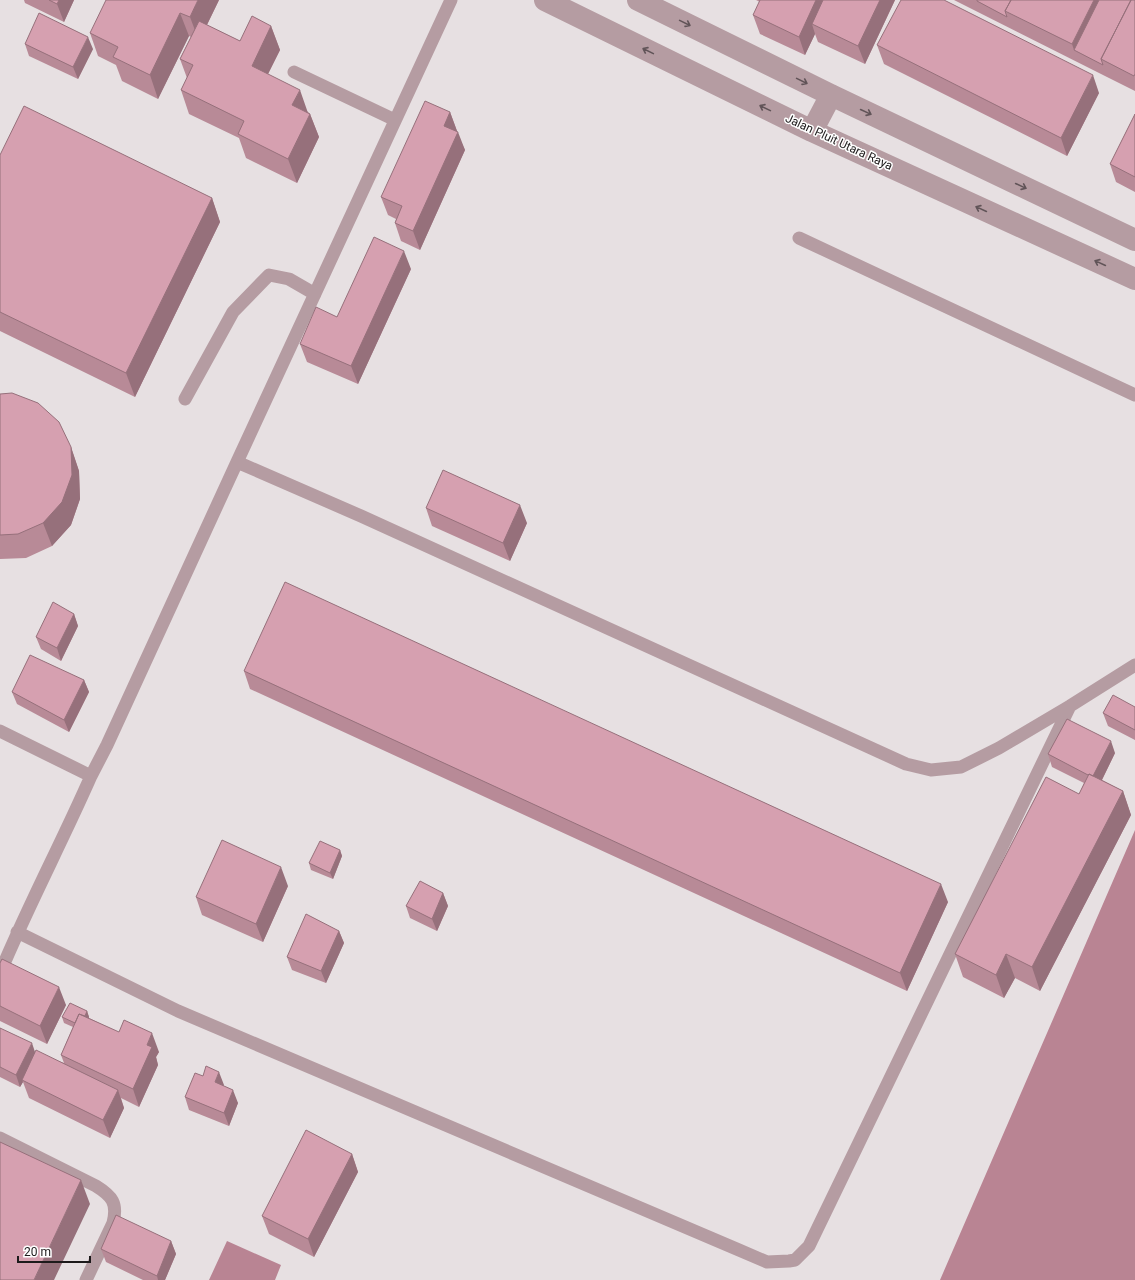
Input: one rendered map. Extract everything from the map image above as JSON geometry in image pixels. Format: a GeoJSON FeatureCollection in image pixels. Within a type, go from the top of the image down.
{"type":"FeatureCollection","features":[{"type":"Feature","properties":{"kind":"street","name":"Jalan Pluit Utara Raya"},"geometry":{"type":"LineString","coordinates":[[545,0],[812,131],[1135,279]]}},
{"type":"Feature","properties":{"kind":"street"},"geometry":{"type":"LineString","coordinates":[[638,0],[831,95],[1135,240]]}},
{"type":"Feature","properties":{"kind":"street"},"geometry":{"type":"LineString","coordinates":[[812,131],[831,95]]}},
{"type":"Feature","properties":{"kind":"lane"},"geometry":{"type":"LineString","coordinates":[[0,973],[17,932],[107,745],[451,0]]}},
{"type":"Feature","properties":{"kind":"lane"},"geometry":{"type":"LineString","coordinates":[[294,72],[396,120]]}},
{"type":"Feature","properties":{"kind":"lane"},"geometry":{"type":"LineString","coordinates":[[799,238],[1135,396]]}},
{"type":"Feature","properties":{"kind":"lane"},"geometry":{"type":"LineString","coordinates":[[185,399],[233,312],[269,275],[289,279],[315,294]]}},
{"type":"Feature","properties":{"kind":"lane"},"geometry":{"type":"LineString","coordinates":[[237,462],[361,516],[906,764],[931,770],[960,767],[999,748],[1135,665]]}},
{"type":"Feature","properties":{"kind":"lane"},"geometry":{"type":"LineString","coordinates":[[17,932],[178,1011],[717,1241],[767,1262],[795,1260],[809,1246],[1070,706]]}},
{"type":"Feature","properties":{"kind":"lane"},"geometry":{"type":"LineString","coordinates":[[0,731],[91,776]]}},
{"type":"Feature","properties":{"kind":"lane"},"geometry":{"type":"LineString","coordinates":[[0,1138],[96,1186],[108,1194],[115,1214],[113,1223],[86,1280]]}},
{"type":"Feature","properties":{"kind":"shaded area"},"geometry":{"type":"Polygon","coordinates":[[[1135,830],[1135,1280],[940,1280],[1135,830]]]}},
{"type":"Feature","properties":{"kind":"shaded area"},"geometry":{"type":"Polygon","coordinates":[[[227,1241],[281,1265],[275,1280],[209,1280],[227,1241]]]}},
{"type":"Feature","properties":{"kind":"building"},"geometry":{"type":"Polygon","coordinates":[[[49,0],[59,0],[57,4],[49,0]]]}},
{"type":"Feature","properties":{"kind":"building"},"geometry":{"type":"Polygon","coordinates":[[[106,0],[198,0],[190,17],[180,13],[150,75],[113,57],[118,47],[90,33],[106,0]]]}},
{"type":"Feature","properties":{"kind":"building"},"geometry":{"type":"Polygon","coordinates":[[[760,0],[816,0],[799,37],[753,15],[760,0]]]}},
{"type":"Feature","properties":{"kind":"building"},"geometry":{"type":"Polygon","coordinates":[[[823,0],[880,0],[858,46],[812,24],[823,0]]]}},
{"type":"Feature","properties":{"kind":"building"},"geometry":{"type":"Polygon","coordinates":[[[901,0],[944,0],[1093,75],[1061,138],[877,45],[901,0]]]}},
{"type":"Feature","properties":{"kind":"building"},"geometry":{"type":"Polygon","coordinates":[[[1011,0],[1005,11],[1007,17],[977,1],[1011,0]]]}},
{"type":"Feature","properties":{"kind":"building"},"geometry":{"type":"Polygon","coordinates":[[[1011,0],[1094,0],[1072,44],[1005,11],[1011,0]]]}},
{"type":"Feature","properties":{"kind":"building"},"geometry":{"type":"Polygon","coordinates":[[[1099,0],[1131,0],[1101,59],[1103,65],[1074,50],[1099,0]]]}},
{"type":"Feature","properties":{"kind":"building"},"geometry":{"type":"Polygon","coordinates":[[[1131,0],[1135,0],[1134,76],[1101,59],[1131,0]]]}},
{"type":"Feature","properties":{"kind":"building"},"geometry":{"type":"Polygon","coordinates":[[[39,13],[88,37],[73,67],[25,44],[39,13]]]}},
{"type":"Feature","properties":{"kind":"building"},"geometry":{"type":"Polygon","coordinates":[[[252,16],[271,26],[252,66],[300,90],[292,105],[310,114],[288,159],[238,134],[244,121],[181,90],[193,65],[180,59],[199,21],[240,41],[252,16]]]}},
{"type":"Feature","properties":{"kind":"building"},"geometry":{"type":"Polygon","coordinates":[[[425,101],[450,112],[444,126],[458,132],[413,231],[395,223],[402,206],[381,197],[425,101]]]}},
{"type":"Feature","properties":{"kind":"building"},"geometry":{"type":"Polygon","coordinates":[[[24,106],[212,198],[126,373],[0,312],[0,155],[24,106]]]}},
{"type":"Feature","properties":{"kind":"building"},"geometry":{"type":"Polygon","coordinates":[[[1135,114],[1135,177],[1110,164],[1135,114]]]}},
{"type":"Feature","properties":{"kind":"building"},"geometry":{"type":"Polygon","coordinates":[[[374,237],[404,251],[351,366],[300,344],[316,307],[337,317],[374,237]]]}},
{"type":"Feature","properties":{"kind":"building"},"geometry":{"type":"Polygon","coordinates":[[[12,393],[38,403],[59,422],[71,447],[72,475],[62,502],[43,523],[18,534],[0,535],[0,394],[12,393]]]}},
{"type":"Feature","properties":{"kind":"building"},"geometry":{"type":"Polygon","coordinates":[[[443,470],[520,505],[503,543],[426,508],[443,470]]]}},
{"type":"Feature","properties":{"kind":"building"},"geometry":{"type":"Polygon","coordinates":[[[285,582],[941,884],[900,973],[244,671],[285,582]]]}},
{"type":"Feature","properties":{"kind":"building"},"geometry":{"type":"Polygon","coordinates":[[[53,602],[74,614],[57,648],[36,637],[53,602]]]}},
{"type":"Feature","properties":{"kind":"building"},"geometry":{"type":"Polygon","coordinates":[[[30,655],[84,680],[64,720],[12,692],[30,655]]]}},
{"type":"Feature","properties":{"kind":"building"},"geometry":{"type":"Polygon","coordinates":[[[1113,695],[1135,707],[1135,730],[1103,713],[1113,695]]]}},
{"type":"Feature","properties":{"kind":"building"},"geometry":{"type":"Polygon","coordinates":[[[1067,719],[1111,741],[1093,776],[1088,775],[1048,754],[1067,719]]]}},
{"type":"Feature","properties":{"kind":"building"},"geometry":{"type":"Polygon","coordinates":[[[1089,774],[1123,791],[1032,967],[1006,954],[996,975],[955,954],[1046,777],[1079,794],[1089,774]]]}},
{"type":"Feature","properties":{"kind":"building"},"geometry":{"type":"Polygon","coordinates":[[[222,840],[281,867],[256,924],[196,897],[222,840]]]}},
{"type":"Feature","properties":{"kind":"building"},"geometry":{"type":"Polygon","coordinates":[[[320,841],[340,850],[330,873],[309,863],[320,841]]]}},
{"type":"Feature","properties":{"kind":"building"},"geometry":{"type":"Polygon","coordinates":[[[420,881],[443,893],[432,919],[406,906],[420,881]]]}},
{"type":"Feature","properties":{"kind":"building"},"geometry":{"type":"Polygon","coordinates":[[[306,914],[339,931],[321,971],[287,957],[306,914]]]}},
{"type":"Feature","properties":{"kind":"building"},"geometry":{"type":"Polygon","coordinates":[[[2,959],[59,987],[40,1026],[0,1006],[0,963],[2,959]]]}},
{"type":"Feature","properties":{"kind":"building"},"geometry":{"type":"Polygon","coordinates":[[[70,1003],[87,1011],[85,1016],[79,1014],[75,1023],[62,1017],[70,1003]]]}},
{"type":"Feature","properties":{"kind":"building"},"geometry":{"type":"Polygon","coordinates":[[[79,1014],[119,1032],[124,1020],[152,1033],[147,1045],[152,1047],[133,1089],[61,1055],[79,1014]]]}},
{"type":"Feature","properties":{"kind":"building"},"geometry":{"type":"Polygon","coordinates":[[[0,1028],[32,1043],[16,1075],[0,1067],[0,1028]]]}},
{"type":"Feature","properties":{"kind":"building"},"geometry":{"type":"Polygon","coordinates":[[[36,1050],[118,1090],[103,1120],[22,1080],[36,1050]]]}},
{"type":"Feature","properties":{"kind":"building"},"geometry":{"type":"Polygon","coordinates":[[[206,1066],[219,1072],[215,1082],[233,1090],[224,1113],[185,1097],[195,1073],[203,1076],[206,1066]]]}},
{"type":"Feature","properties":{"kind":"building"},"geometry":{"type":"Polygon","coordinates":[[[306,1130],[352,1154],[308,1239],[262,1216],[306,1130]]]}},
{"type":"Feature","properties":{"kind":"building"},"geometry":{"type":"Polygon","coordinates":[[[0,1142],[81,1180],[34,1280],[0,1280],[0,1142]]]}},
{"type":"Feature","properties":{"kind":"building"},"geometry":{"type":"Polygon","coordinates":[[[116,1215],[171,1241],[157,1276],[101,1249],[116,1215]]]}}]}
